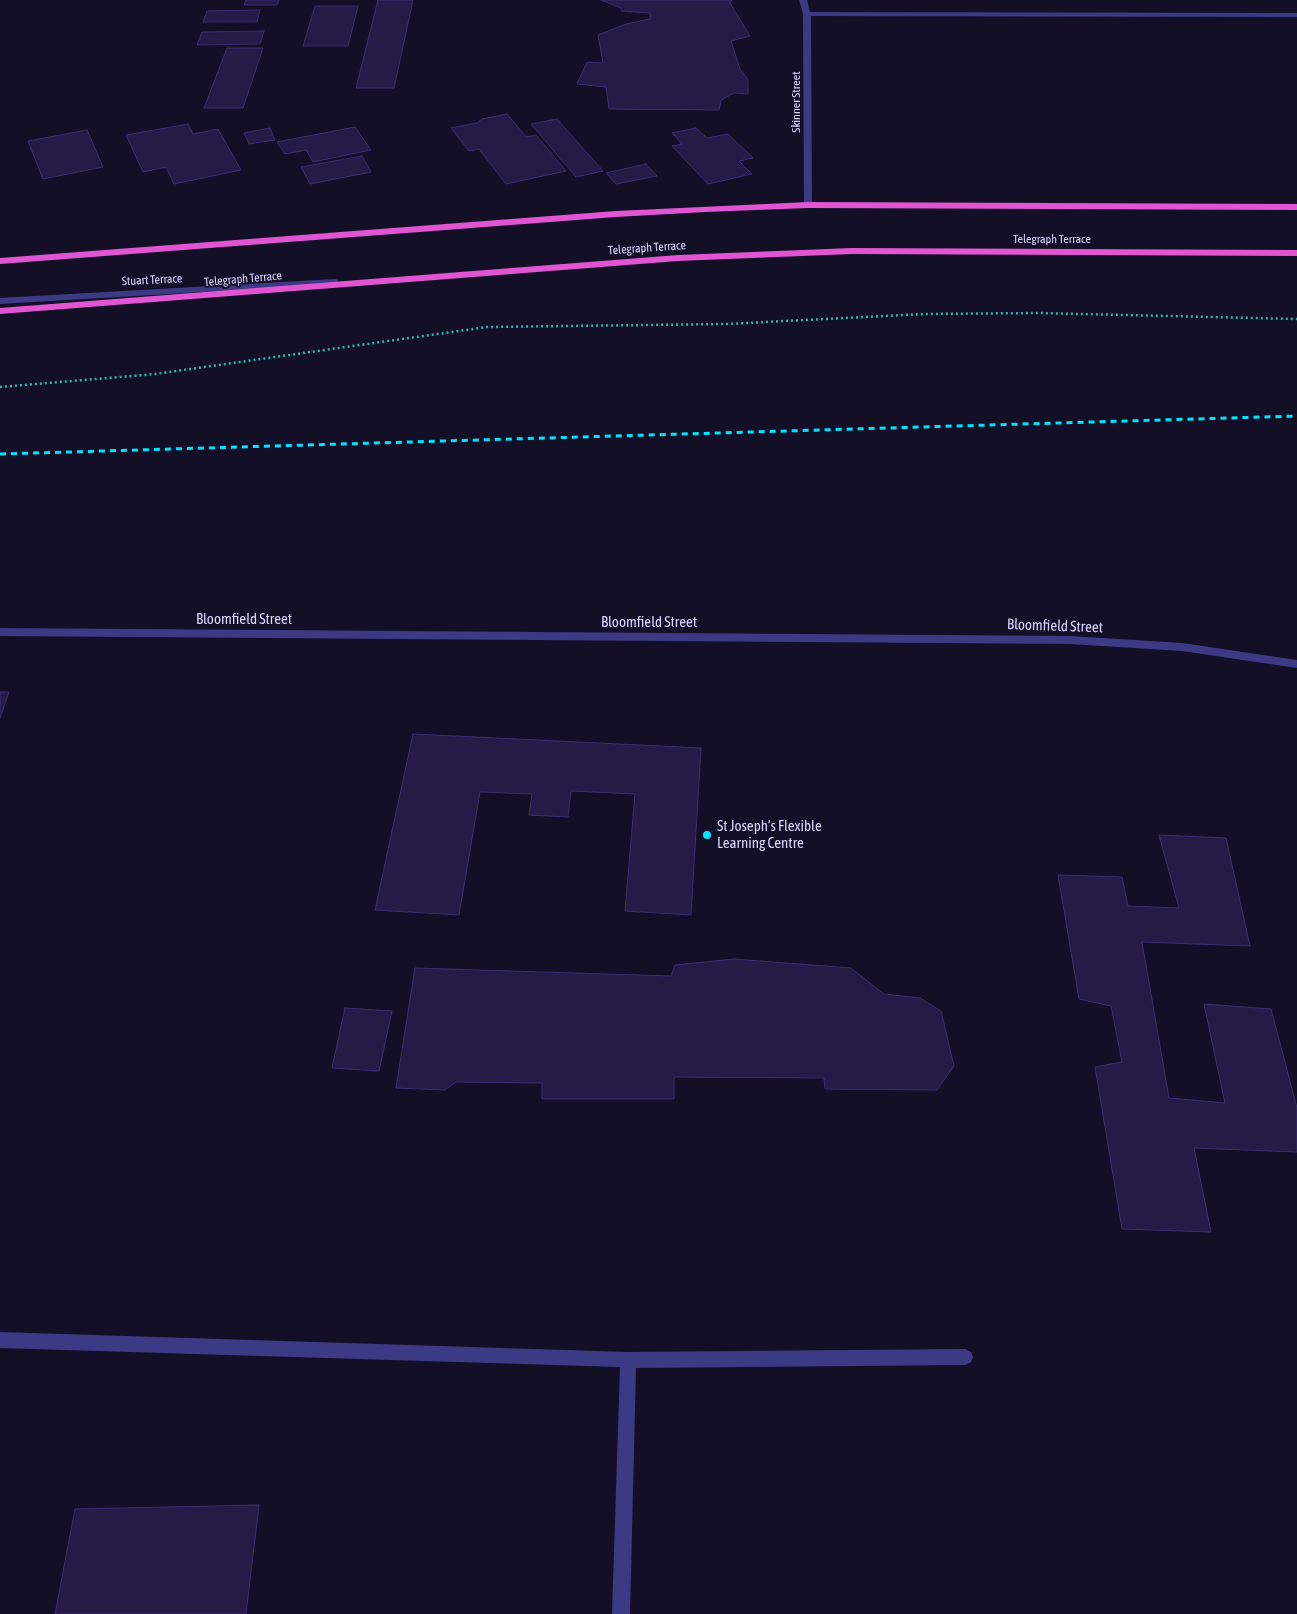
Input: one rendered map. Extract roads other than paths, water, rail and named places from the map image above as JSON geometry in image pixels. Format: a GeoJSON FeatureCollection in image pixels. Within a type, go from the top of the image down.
{"type":"FeatureCollection","features":[{"type":"Feature","properties":{"kind":"highway"},"geometry":{"type":"LineString","coordinates":[[0,261],[616,214],[808,205],[1297,207]]}},
{"type":"Feature","properties":{"kind":"highway","name":"Telegraph Terrace"},"geometry":{"type":"LineString","coordinates":[[0,311],[678,258],[852,251],[1297,253]]}},
{"type":"Feature","properties":{"kind":"street","name":"Skinner Street"},"geometry":{"type":"LineString","coordinates":[[802,0],[807,14],[808,205]]}},
{"type":"Feature","properties":{"kind":"street"},"geometry":{"type":"LineString","coordinates":[[807,14],[1297,16]]}},
{"type":"Feature","properties":{"kind":"street","name":"Stuart Terrace"},"geometry":{"type":"LineString","coordinates":[[0,301],[395,279]]}},
{"type":"Feature","properties":{"kind":"street","name":"Bloomfield Street"},"geometry":{"type":"LineString","coordinates":[[0,632],[1070,640],[1182,647],[1297,664]]}},
{"type":"Feature","properties":{"kind":"street"},"geometry":{"type":"LineString","coordinates":[[0,1340],[628,1360],[965,1356]]}},
{"type":"Feature","properties":{"kind":"street"},"geometry":{"type":"LineString","coordinates":[[621,1614],[628,1360]]}},
{"type":"Feature","properties":{"kind":"railway"},"geometry":{"type":"LineString","coordinates":[[0,454],[1297,416]]}},
{"type":"Feature","properties":{"kind":"place","name":"St Joseph’s Flexible Learning Centre"},"geometry":{"type":"Point","coordinates":[707,835]}}]}
